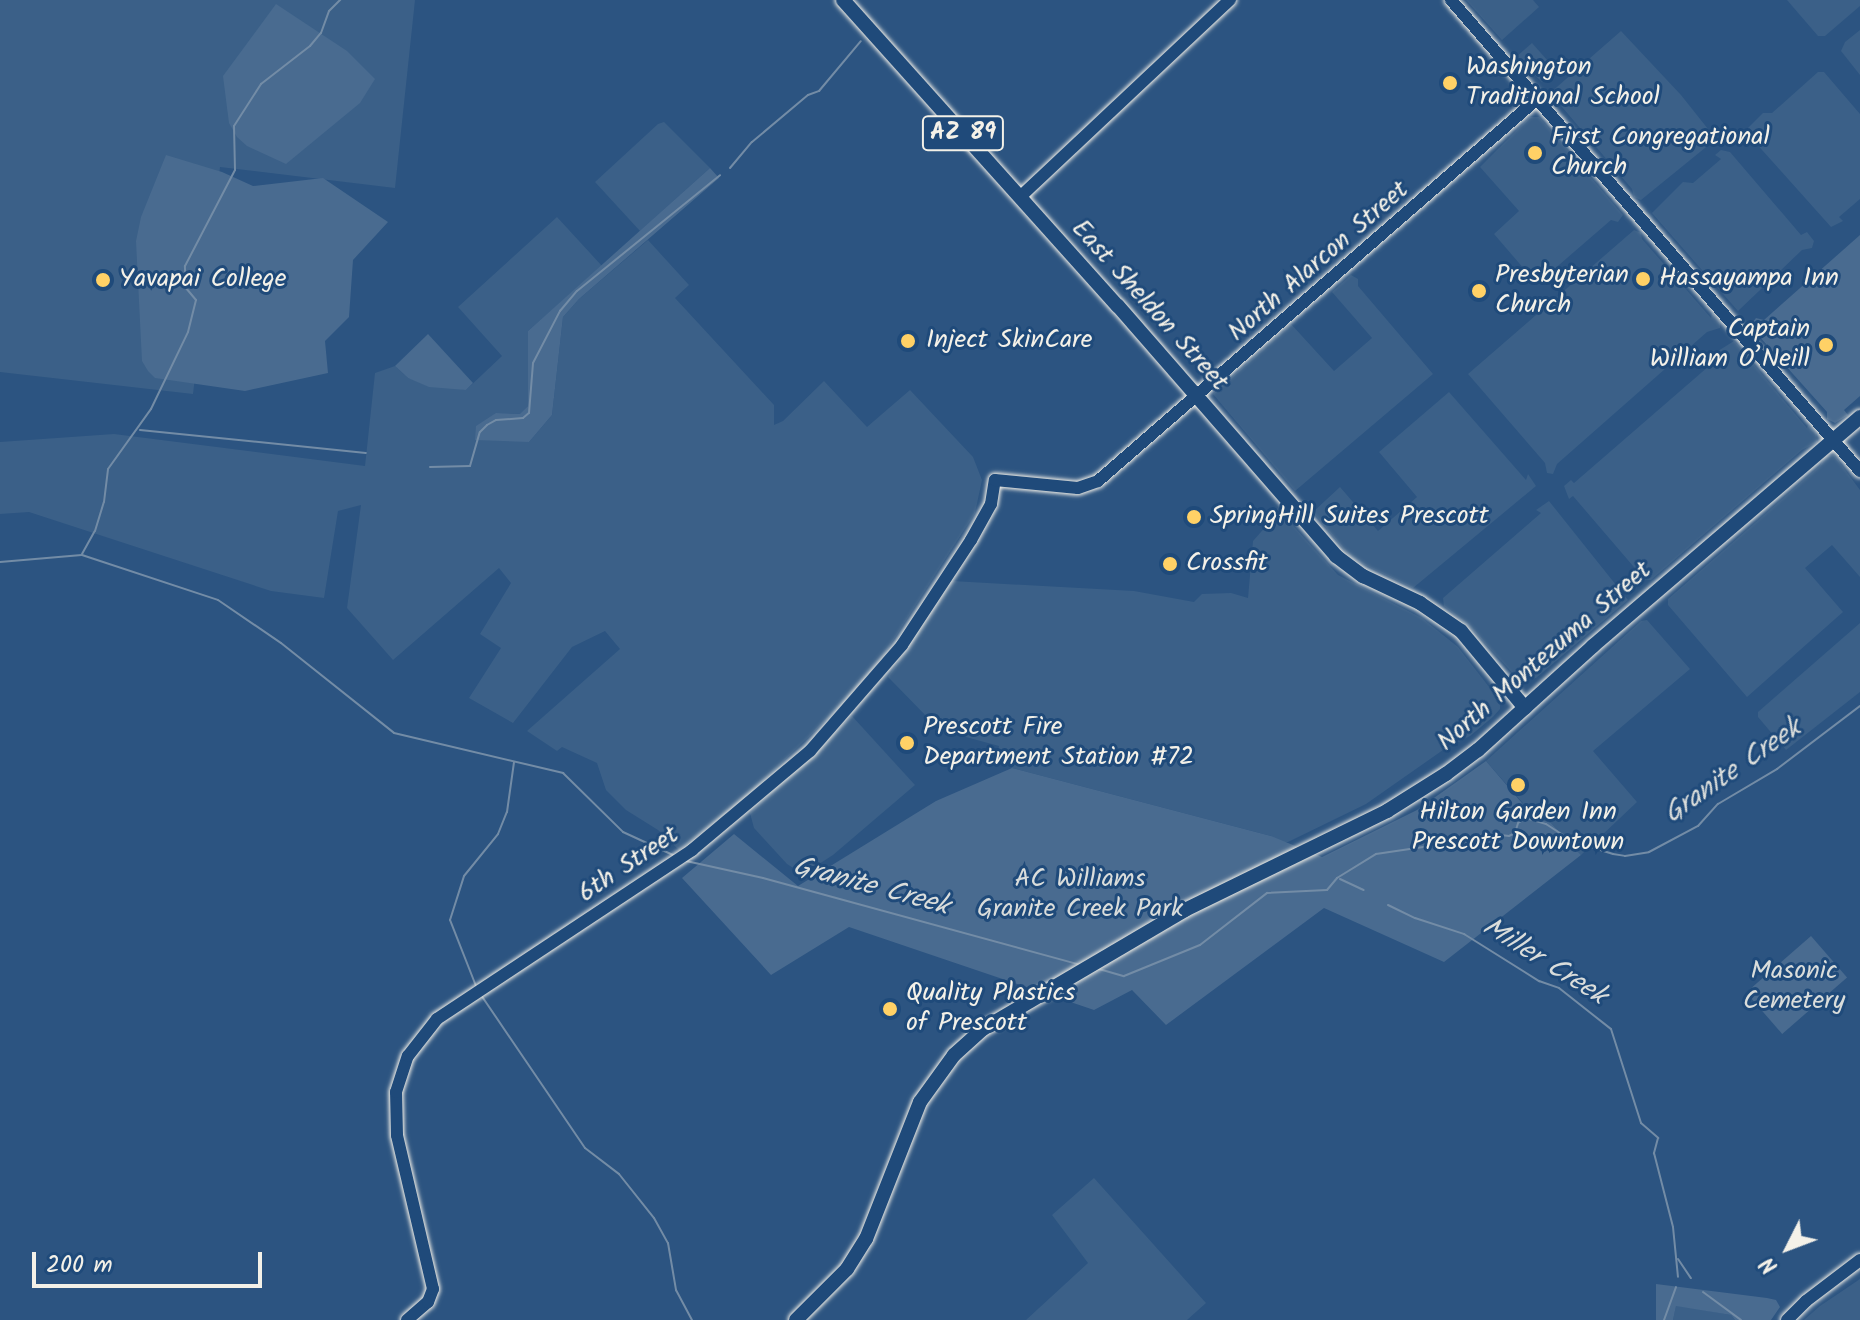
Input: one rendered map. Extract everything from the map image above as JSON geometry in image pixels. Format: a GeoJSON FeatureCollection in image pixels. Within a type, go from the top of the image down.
{"type":"FeatureCollection","features":[{"type":"Feature","properties":{"kind":"main road","name":"East Sheldon Street"},"geometry":{"type":"LineString","coordinates":[[843,0],[1341,561],[1441,616],[1461,631],[1525,708]]}},
{"type":"Feature","properties":{"kind":"main road","name":"North Montezuma Street"},"geometry":{"type":"LineString","coordinates":[[796,1320],[831,1287],[866,1239],[914,1114],[933,1081],[983,1029],[1185,910],[1387,811],[1446,774],[1860,417]]}},
{"type":"Feature","properties":{"kind":"street"},"geometry":{"type":"LineString","coordinates":[[1020,197],[1230,0]]}},
{"type":"Feature","properties":{"kind":"street"},"geometry":{"type":"LineString","coordinates":[[1451,0],[1860,471]]}},
{"type":"Feature","properties":{"kind":"street","name":"North Alarcon Street"},"geometry":{"type":"LineString","coordinates":[[995,480],[1078,488],[1098,481],[1536,100]]}},
{"type":"Feature","properties":{"kind":"street","name":"6th Street"},"geometry":{"type":"LineString","coordinates":[[407,1320],[428,1302],[433,1289],[432,1274],[399,1145],[396,1092],[408,1056],[421,1037],[437,1019],[692,850],[810,751],[878,676],[971,540],[991,504],[995,480]]}},
{"type":"Feature","properties":{"kind":"street"},"geometry":{"type":"LineString","coordinates":[[1787,1320],[1806,1301],[1860,1260]]}},
{"type":"Feature","properties":{"kind":"shaded area","name":"Yavapai College"},"geometry":{"type":"Polygon","coordinates":[[[0,0],[415,0],[395,188],[220,167],[193,394],[0,372],[0,0]]]}},
{"type":"Feature","properties":{"kind":"shaded area"},"geometry":{"type":"Polygon","coordinates":[[[1466,0],[1533,0],[1539,7],[1502,40],[1466,0]]]}},
{"type":"Feature","properties":{"kind":"shaded area"},"geometry":{"type":"Polygon","coordinates":[[[1787,0],[1860,0],[1860,6],[1825,36],[1818,36],[1787,0]]]}},
{"type":"Feature","properties":{"kind":"shaded area"},"geometry":{"type":"Polygon","coordinates":[[[1860,30],[1860,75],[1841,51],[1845,42],[1860,30]]]}},
{"type":"Feature","properties":{"kind":"shaded area"},"geometry":{"type":"Polygon","coordinates":[[[1621,31],[1681,95],[1716,139],[1641,200],[1634,197],[1632,189],[1550,93],[1621,31]]]}},
{"type":"Feature","properties":{"kind":"shaded area"},"geometry":{"type":"Polygon","coordinates":[[[1532,43],[1556,70],[1542,82],[1516,57],[1532,43]]]}},
{"type":"Feature","properties":{"kind":"shaded area"},"geometry":{"type":"Polygon","coordinates":[[[1818,72],[1824,72],[1860,114],[1860,199],[1839,217],[1843,221],[1831,227],[1745,131],[1763,113],[1772,113],[1818,72]]]}},
{"type":"Feature","properties":{"kind":"shaded area"},"geometry":{"type":"Polygon","coordinates":[[[1530,117],[1539,117],[1623,215],[1618,222],[1611,220],[1537,284],[1494,234],[1519,211],[1480,167],[1530,117]]]}},
{"type":"Feature","properties":{"kind":"shaded area"},"geometry":{"type":"Polygon","coordinates":[[[664,122],[710,168],[640,231],[595,182],[658,124],[664,122]]]}},
{"type":"Feature","properties":{"kind":"shaded area"},"geometry":{"type":"Polygon","coordinates":[[[1721,150],[1730,152],[1801,235],[1807,232],[1814,241],[1812,248],[1802,250],[1738,311],[1652,213],[1683,182],[1693,183],[1721,159],[1715,155],[1721,150]]]}},
{"type":"Feature","properties":{"kind":"shaded area"},"geometry":{"type":"Polygon","coordinates":[[[557,217],[602,266],[528,331],[528,406],[521,414],[496,413],[529,442],[552,415],[563,317],[579,299],[648,240],[689,285],[675,298],[774,405],[774,425],[783,421],[824,381],[867,427],[910,390],[973,457],[982,480],[975,513],[883,656],[847,700],[745,798],[679,850],[658,830],[626,810],[606,790],[597,763],[562,747],[557,751],[527,731],[620,649],[605,631],[572,647],[513,723],[469,698],[501,648],[480,634],[511,583],[499,568],[393,660],[347,608],[361,505],[338,511],[324,598],[271,591],[29,512],[0,514],[0,442],[114,434],[365,466],[375,373],[395,366],[408,378],[466,390],[502,356],[458,307],[557,217]]]}},
{"type":"Feature","properties":{"kind":"shaded area"},"geometry":{"type":"Polygon","coordinates":[[[1634,230],[1641,233],[1642,239],[1711,318],[1712,313],[1720,322],[1720,328],[1707,332],[1557,464],[1553,474],[1547,473],[1545,463],[1468,374],[1634,230]]]}},
{"type":"Feature","properties":{"kind":"shaded area"},"geometry":{"type":"Polygon","coordinates":[[[1351,275],[1358,279],[1358,286],[1433,374],[1295,491],[1213,394],[1291,324],[1334,371],[1372,338],[1332,292],[1351,275]]]}},
{"type":"Feature","properties":{"kind":"shaded area"},"geometry":{"type":"Polygon","coordinates":[[[1734,341],[1807,428],[1808,425],[1816,433],[1817,442],[1802,450],[1651,580],[1645,580],[1573,496],[1569,499],[1564,486],[1571,480],[1574,483],[1724,353],[1718,351],[1734,341]]]}},
{"type":"Feature","properties":{"kind":"shaded area"},"geometry":{"type":"Polygon","coordinates":[[[1449,392],[1526,480],[1528,474],[1536,486],[1413,588],[1351,558],[1313,512],[1340,487],[1378,531],[1417,497],[1379,452],[1449,392]]]}},
{"type":"Feature","properties":{"kind":"shaded area"},"geometry":{"type":"Polygon","coordinates":[[[1834,455],[1860,490],[1860,577],[1832,545],[1805,568],[1843,612],[1747,697],[1668,605],[1668,599],[1820,466],[1825,456],[1834,455]]]}},
{"type":"Feature","properties":{"kind":"shaded area"},"geometry":{"type":"Polygon","coordinates":[[[1549,501],[1628,600],[1536,678],[1525,681],[1518,679],[1471,628],[1444,606],[1443,598],[1541,513],[1536,510],[1549,501]]]}},
{"type":"Feature","properties":{"kind":"shaded area"},"geometry":{"type":"Polygon","coordinates":[[[1277,508],[1338,575],[1422,618],[1458,647],[1500,701],[1500,709],[1470,736],[1443,750],[1366,804],[1288,842],[1275,844],[1271,836],[1012,768],[1007,759],[997,755],[999,746],[951,733],[930,720],[888,677],[952,581],[1134,591],[1194,602],[1202,594],[1231,593],[1248,598],[1253,541],[1276,515],[1277,508]]]}},
{"type":"Feature","properties":{"kind":"shaded area"},"geometry":{"type":"Polygon","coordinates":[[[1647,620],[1690,669],[1593,751],[1637,802],[1581,855],[1551,823],[1535,817],[1486,761],[1641,621],[1647,620]]]}},
{"type":"Feature","properties":{"kind":"shaded area"},"geometry":{"type":"Polygon","coordinates":[[[1860,623],[1860,692],[1786,750],[1758,717],[1758,712],[1860,623]]]}},
{"type":"Feature","properties":{"kind":"shaded area"},"geometry":{"type":"Polygon","coordinates":[[[852,716],[915,785],[833,855],[808,871],[798,871],[787,864],[754,828],[750,813],[852,716]]]}},
{"type":"Feature","properties":{"kind":"shaded area"},"geometry":{"type":"Polygon","coordinates":[[[1094,1178],[1206,1303],[1187,1320],[1026,1320],[1088,1263],[1052,1215],[1094,1178]]]}},
{"type":"Feature","properties":{"kind":"shaded area"},"geometry":{"type":"Polygon","coordinates":[[[1860,1279],[1860,1320],[1804,1320],[1820,1306],[1860,1279]]]}},
{"type":"Feature","properties":{"kind":"shaded area"},"geometry":{"type":"Polygon","coordinates":[[[1676,1305],[1731,1315],[1735,1320],[1673,1320],[1676,1305]]]}},
{"type":"Feature","properties":{"kind":"green space"},"geometry":{"type":"Polygon","coordinates":[[[276,4],[347,51],[375,79],[360,103],[286,164],[247,146],[237,137],[229,123],[223,76],[276,4]]]}},
{"type":"Feature","properties":{"kind":"green space"},"geometry":{"type":"Polygon","coordinates":[[[166,155],[222,172],[253,186],[323,178],[388,222],[353,260],[349,317],[325,341],[328,373],[245,391],[155,378],[148,371],[142,361],[136,241],[141,217],[166,155]]]}},
{"type":"Feature","properties":{"kind":"green space"},"geometry":{"type":"Polygon","coordinates":[[[710,168],[719,178],[579,299],[563,317],[552,415],[529,442],[475,440],[476,426],[496,413],[520,414],[528,406],[528,331],[710,168]]]}},
{"type":"Feature","properties":{"kind":"green space"},"geometry":{"type":"Polygon","coordinates":[[[1860,235],[1860,396],[1844,410],[1848,415],[1835,423],[1827,419],[1827,412],[1750,326],[1756,318],[1764,320],[1860,235]]]}},
{"type":"Feature","properties":{"kind":"green space"},"geometry":{"type":"Polygon","coordinates":[[[428,334],[473,383],[466,390],[429,387],[408,378],[395,366],[428,334]]]}},
{"type":"Feature","properties":{"kind":"green space","name":"AC Williams Granite Creek Park"},"geometry":{"type":"Polygon","coordinates":[[[1486,761],[1534,817],[1551,823],[1581,855],[1444,962],[1324,908],[1166,1025],[1132,990],[1094,1010],[849,927],[771,975],[682,878],[734,834],[798,886],[936,801],[1012,768],[1271,836],[1322,857],[1417,810],[1486,761]]]}},
{"type":"Feature","properties":{"kind":"green space","name":"Masonic Cemetery"},"geometry":{"type":"Polygon","coordinates":[[[1811,936],[1847,978],[1782,1034],[1746,992],[1811,936]]]}},
{"type":"Feature","properties":{"kind":"green space"},"geometry":{"type":"Polygon","coordinates":[[[1656,1284],[1767,1298],[1776,1300],[1780,1307],[1771,1320],[1735,1320],[1731,1315],[1676,1306],[1673,1320],[1656,1320],[1656,1284]]]}},
{"type":"Feature","properties":{"kind":"waterway"},"geometry":{"type":"LineString","coordinates":[[82,554],[95,531],[104,502],[108,469],[151,409],[188,332],[196,300],[186,288],[185,266],[235,170],[234,126],[261,84],[310,46],[321,33],[329,11],[340,0]]}},
{"type":"Feature","properties":{"kind":"waterway"},"geometry":{"type":"LineString","coordinates":[[730,168],[752,142],[808,95],[819,91],[861,41]]}},
{"type":"Feature","properties":{"kind":"waterway"},"geometry":{"type":"LineString","coordinates":[[430,467],[470,466],[480,432],[487,425],[496,420],[523,418],[529,413],[533,363],[560,311],[577,291],[720,175]]}},
{"type":"Feature","properties":{"kind":"waterway"},"geometry":{"type":"LineString","coordinates":[[140,430],[366,453]]}},
{"type":"Feature","properties":{"kind":"waterway","name":"Granite Creek"},"geometry":{"type":"LineString","coordinates":[[0,562],[82,555],[218,600],[281,643],[394,733],[563,773],[623,832],[673,855]]}},
{"type":"Feature","properties":{"kind":"waterway","name":"Granite Creek"},"geometry":{"type":"LineString","coordinates":[[1099,969],[1124,976],[1200,945],[1267,893],[1327,890],[1337,878],[1376,854],[1450,843],[1457,838],[1493,834],[1509,836],[1526,818],[1546,824],[1572,841],[1613,854],[1625,856],[1649,852],[1698,826],[1718,804],[1777,769],[1860,706]]}},
{"type":"Feature","properties":{"kind":"waterway"},"geometry":{"type":"LineString","coordinates":[[476,986],[450,920],[464,876],[498,834],[507,812],[514,762]]}},
{"type":"Feature","properties":{"kind":"waterway","name":"Granite Creek"},"geometry":{"type":"LineString","coordinates":[[686,861],[763,878],[1082,965]]}},
{"type":"Feature","properties":{"kind":"waterway","name":"Miller Creek"},"geometry":{"type":"LineString","coordinates":[[1340,879],[1364,890]]}},
{"type":"Feature","properties":{"kind":"waterway","name":"Miller Creek"},"geometry":{"type":"LineString","coordinates":[[1388,905],[1415,918],[1464,934],[1539,981],[1559,988],[1611,1029],[1641,1123],[1658,1138],[1654,1153],[1673,1227],[1678,1277]]}},
{"type":"Feature","properties":{"kind":"waterway"},"geometry":{"type":"LineString","coordinates":[[481,995],[585,1148],[619,1174],[654,1218],[668,1243],[676,1290],[692,1320]]}},
{"type":"Feature","properties":{"kind":"waterway"},"geometry":{"type":"LineString","coordinates":[[1678,1259],[1691,1278]]}},
{"type":"Feature","properties":{"kind":"waterway"},"geometry":{"type":"LineString","coordinates":[[1664,1320],[1676,1287]]}},
{"type":"Feature","properties":{"kind":"waterway"},"geometry":{"type":"LineString","coordinates":[[1703,1292],[1741,1320]]}},
{"type":"Feature","properties":{"kind":"place","name":"Washington Traditional School"},"geometry":{"type":"Point","coordinates":[1450,83]}},
{"type":"Feature","properties":{"kind":"place","name":"First Congregational Church"},"geometry":{"type":"Point","coordinates":[1535,153]}},
{"type":"Feature","properties":{"kind":"place","name":"Hassayampa Inn"},"geometry":{"type":"Point","coordinates":[1643,279]}},
{"type":"Feature","properties":{"kind":"place","name":"Yavapai College"},"geometry":{"type":"Point","coordinates":[103,280]}},
{"type":"Feature","properties":{"kind":"place","name":"Presbyterian Church"},"geometry":{"type":"Point","coordinates":[1479,291]}},
{"type":"Feature","properties":{"kind":"place","name":"Inject SkinCare"},"geometry":{"type":"Point","coordinates":[908,341]}},
{"type":"Feature","properties":{"kind":"place","name":"Captain William O’Neill"},"geometry":{"type":"Point","coordinates":[1826,345]}},
{"type":"Feature","properties":{"kind":"place","name":"SpringHill Suites Prescott"},"geometry":{"type":"Point","coordinates":[1194,517]}},
{"type":"Feature","properties":{"kind":"place","name":"Crossfit"},"geometry":{"type":"Point","coordinates":[1170,564]}},
{"type":"Feature","properties":{"kind":"place","name":"Prescott Fire Department Station #72"},"geometry":{"type":"Point","coordinates":[907,743]}},
{"type":"Feature","properties":{"kind":"place","name":"Hilton Garden Inn Prescott Downtown"},"geometry":{"type":"Point","coordinates":[1518,785]}},
{"type":"Feature","properties":{"kind":"place","name":"Quality Plastics of Prescott"},"geometry":{"type":"Point","coordinates":[890,1009]}}]}
